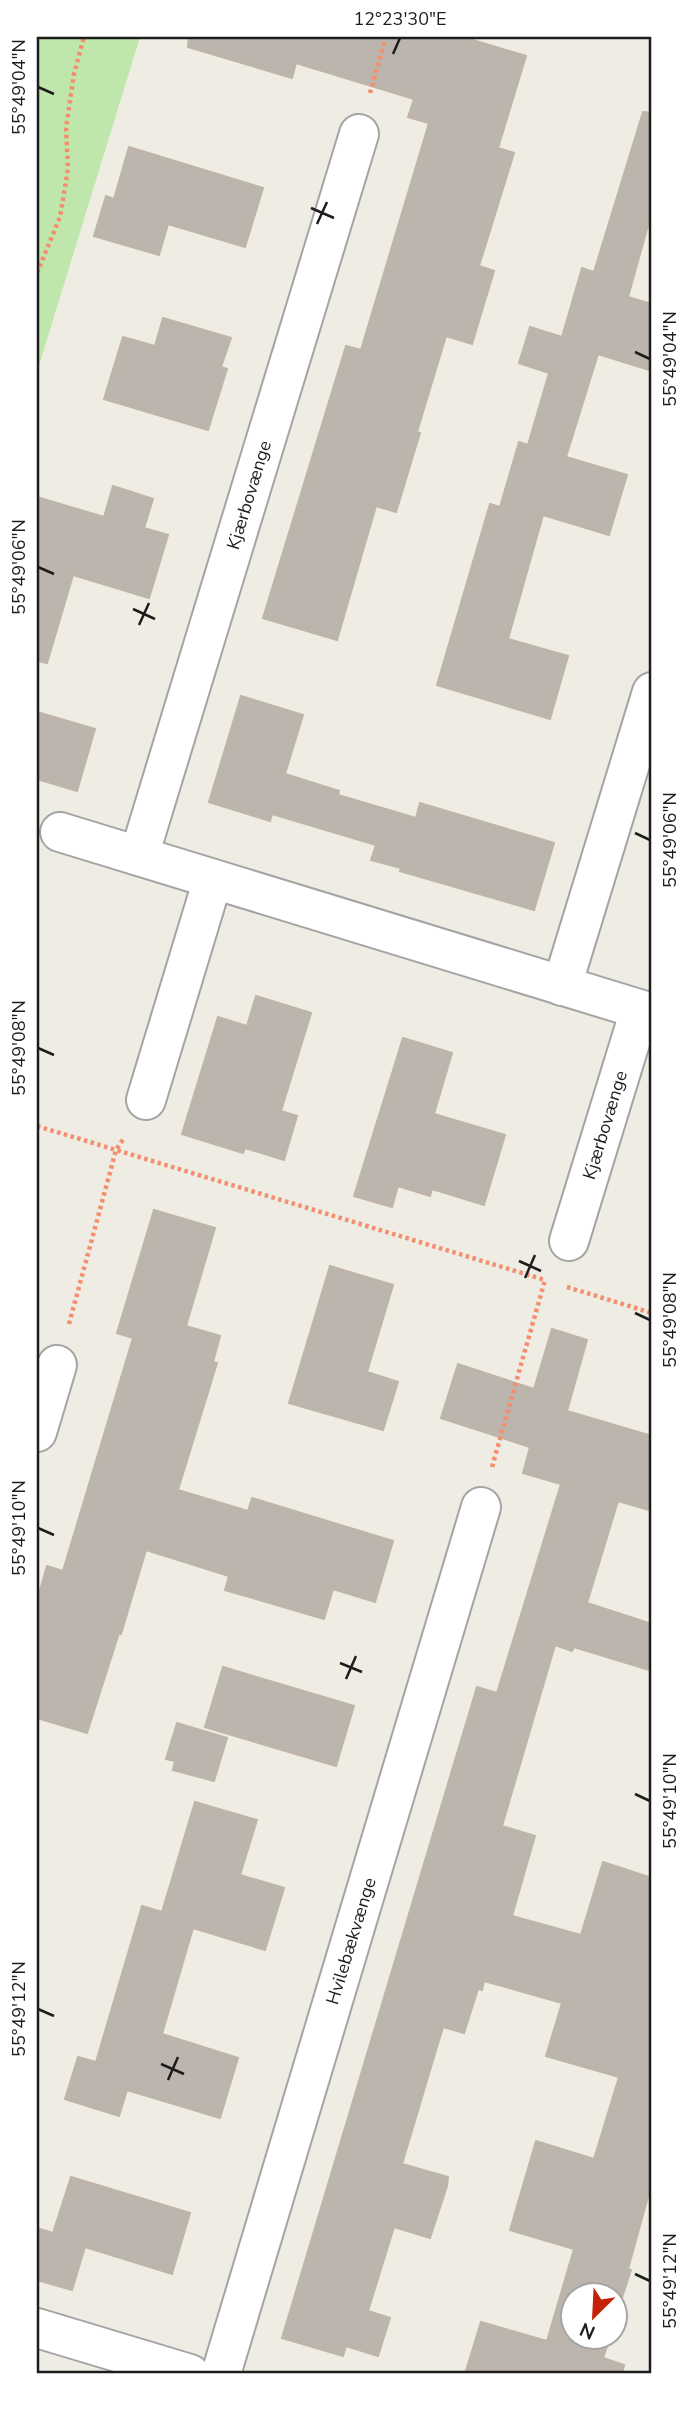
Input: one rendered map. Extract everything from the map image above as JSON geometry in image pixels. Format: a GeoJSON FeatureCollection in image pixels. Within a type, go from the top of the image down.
{"type":"FeatureCollection","features":[{"type":"Feature","properties":{"kind":"street","name":"Kjærbovænge"},"geometry":{"type":"LineString","coordinates":[[139,856],[359,134]]}},
{"type":"Feature","properties":{"kind":"street"},"geometry":{"type":"LineString","coordinates":[[562,986],[652,692]]}},
{"type":"Feature","properties":{"kind":"street","name":"Kjærbovænge"},"geometry":{"type":"LineString","coordinates":[[60,832],[646,1011],[569,1241]]}},
{"type":"Feature","properties":{"kind":"street"},"geometry":{"type":"LineString","coordinates":[[146,1100],[213,879]]}},
{"type":"Feature","properties":{"kind":"street"},"geometry":{"type":"LineString","coordinates":[[37,1432],[57,1365]]}},
{"type":"Feature","properties":{"kind":"street","name":"Hvilebækvænge"},"geometry":{"type":"LineString","coordinates":[[221,2374],[481,1507]]}},
{"type":"Feature","properties":{"kind":"street"},"geometry":{"type":"LineString","coordinates":[[37,2328],[190,2374]]}},
{"type":"Feature","properties":{"kind":"path"},"geometry":{"type":"LineString","coordinates":[[37,273],[60,217],[68,169],[66,128],[74,74],[84,37]]}},
{"type":"Feature","properties":{"kind":"path"},"geometry":{"type":"LineString","coordinates":[[359,134],[386,37]]}},
{"type":"Feature","properties":{"kind":"path"},"geometry":{"type":"LineString","coordinates":[[37,1126],[652,1313]]}},
{"type":"Feature","properties":{"kind":"path"},"geometry":{"type":"LineString","coordinates":[[57,1365],[116,1150]]}},
{"type":"Feature","properties":{"kind":"path"},"geometry":{"type":"LineString","coordinates":[[481,1507],[545,1280]]}},
{"type":"Feature","properties":{"kind":"green space"},"geometry":{"type":"Polygon","coordinates":[[[37,37],[140,37],[37,372],[37,37]]]}},
{"type":"Feature","properties":{"kind":"building"},"geometry":{"type":"Polygon","coordinates":[[[189,37],[463,37],[526,56],[498,148],[514,153],[479,266],[494,271],[472,344],[446,336],[396,512],[376,506],[337,640],[263,618],[346,346],[361,350],[429,123],[408,117],[414,99],[296,63],[292,78],[188,47],[189,37]]]}},
{"type":"Feature","properties":{"kind":"building"},"geometry":{"type":"Polygon","coordinates":[[[643,112],[652,113],[652,211],[628,297],[652,304],[652,371],[598,354],[566,457],[627,475],[609,535],[543,515],[508,639],[568,656],[550,719],[437,685],[490,504],[500,507],[519,442],[528,445],[549,373],[519,363],[530,327],[562,337],[582,268],[594,272],[643,112]]]}},
{"type":"Feature","properties":{"kind":"building"},"geometry":{"type":"Polygon","coordinates":[[[129,147],[263,188],[245,247],[168,224],[159,255],[94,236],[106,196],[114,199],[129,147]]]}},
{"type":"Feature","properties":{"kind":"building"},"geometry":{"type":"Polygon","coordinates":[[[163,318],[231,338],[221,367],[227,369],[208,430],[104,399],[123,337],[155,346],[163,318]]]}},
{"type":"Feature","properties":{"kind":"building"},"geometry":{"type":"Polygon","coordinates":[[[113,486],[153,499],[144,528],[168,535],[149,598],[73,575],[47,663],[37,661],[37,497],[104,517],[113,486]]]}},
{"type":"Feature","properties":{"kind":"building"},"geometry":{"type":"Polygon","coordinates":[[[241,696],[303,715],[285,774],[339,791],[338,795],[416,818],[420,803],[554,843],[534,910],[371,860],[376,845],[272,814],[270,821],[209,802],[241,696]]]}},
{"type":"Feature","properties":{"kind":"building"},"geometry":{"type":"Polygon","coordinates":[[[37,712],[95,729],[77,791],[37,779],[37,712]]]}},
{"type":"Feature","properties":{"kind":"building"},"geometry":{"type":"Polygon","coordinates":[[[256,996],[311,1013],[281,1111],[297,1116],[284,1160],[245,1148],[243,1153],[182,1134],[218,1017],[247,1026],[256,996]]]}},
{"type":"Feature","properties":{"kind":"building"},"geometry":{"type":"Polygon","coordinates":[[[403,1038],[452,1053],[434,1114],[505,1135],[484,1205],[432,1189],[430,1196],[398,1186],[392,1207],[354,1196],[403,1038]]]}},
{"type":"Feature","properties":{"kind":"building"},"geometry":{"type":"Polygon","coordinates":[[[154,1210],[215,1228],[186,1326],[220,1336],[213,1362],[217,1363],[178,1490],[248,1511],[252,1498],[393,1541],[375,1602],[333,1589],[324,1619],[225,1590],[229,1576],[146,1550],[87,1733],[37,1718],[37,1601],[47,1566],[63,1571],[133,1338],[117,1333],[154,1210]]]}},
{"type":"Feature","properties":{"kind":"building"},"geometry":{"type":"Polygon","coordinates":[[[330,1266],[393,1285],[367,1372],[398,1382],[383,1430],[289,1403],[330,1266]]]}},
{"type":"Feature","properties":{"kind":"building"},"geometry":{"type":"Polygon","coordinates":[[[552,1329],[587,1340],[567,1411],[652,1436],[652,1511],[618,1501],[587,1603],[652,1624],[652,1671],[574,1647],[572,1651],[555,1645],[502,1826],[535,1836],[512,1916],[581,1935],[603,1862],[652,1878],[652,2182],[628,2269],[631,2270],[627,2282],[564,2282],[574,2249],[510,2230],[536,2141],[594,2159],[619,2077],[546,2056],[562,2003],[484,1981],[482,1990],[478,1989],[464,2033],[443,2027],[402,2164],[448,2177],[430,2238],[394,2227],[368,2311],[390,2318],[378,2356],[346,2346],[343,2356],[282,2338],[477,1687],[497,1693],[561,1484],[523,1473],[530,1447],[441,1418],[458,1364],[534,1389],[552,1329]]]}},
{"type":"Feature","properties":{"kind":"building"},"geometry":{"type":"Polygon","coordinates":[[[223,1667],[354,1706],[336,1766],[205,1727],[223,1667]]]}},
{"type":"Feature","properties":{"kind":"building"},"geometry":{"type":"Polygon","coordinates":[[[177,1723],[227,1738],[214,1781],[173,1770],[175,1761],[166,1759],[177,1723]]]}},
{"type":"Feature","properties":{"kind":"building"},"geometry":{"type":"Polygon","coordinates":[[[195,1802],[257,1820],[240,1875],[284,1888],[265,1950],[193,1928],[162,2034],[238,2058],[220,2118],[127,2090],[119,2116],[65,2099],[78,2057],[96,2062],[142,1906],[162,1912],[195,1802]]]}},
{"type":"Feature","properties":{"kind":"building"},"geometry":{"type":"Polygon","coordinates":[[[71,2177],[190,2213],[172,2274],[85,2247],[72,2290],[37,2280],[37,2228],[53,2233],[71,2177]]]}},
{"type":"Feature","properties":{"kind":"building"},"geometry":{"type":"Polygon","coordinates":[[[560,2297],[560,2352],[605,2352],[603,2358],[624,2365],[622,2374],[465,2374],[481,2322],[547,2341],[560,2297]]]}}]}
